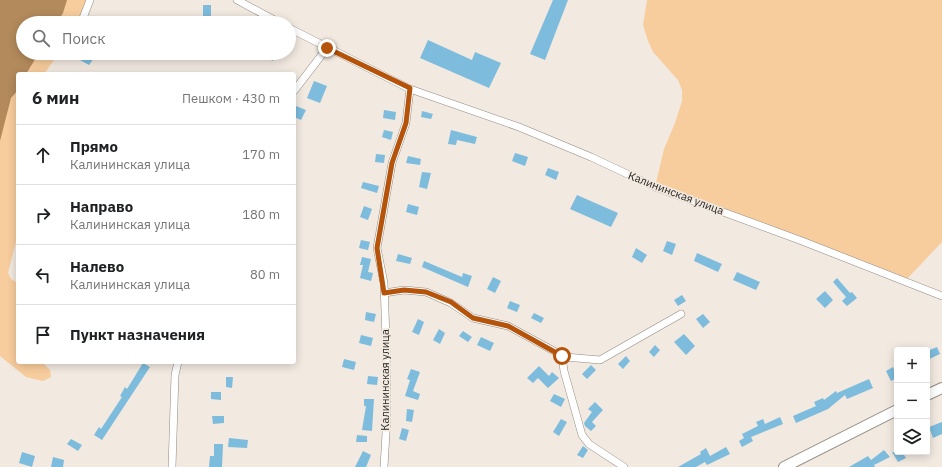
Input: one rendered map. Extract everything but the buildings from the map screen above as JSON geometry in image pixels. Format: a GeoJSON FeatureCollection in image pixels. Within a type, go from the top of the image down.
{"type":"FeatureCollection","features":[{"type":"Feature","properties":{"kind":"street"},"geometry":{"type":"LineString","coordinates":[[84,16],[90,0]]}},
{"type":"Feature","properties":{"kind":"street"},"geometry":{"type":"LineString","coordinates":[[237,0],[267,16]]}},
{"type":"Feature","properties":{"kind":"street","name":"Калининская улица"},"geometry":{"type":"LineString","coordinates":[[296,32],[410,88],[519,127],[591,157],[655,187],[802,241],[942,296]]}},
{"type":"Feature","properties":{"kind":"street"},"geometry":{"type":"LineString","coordinates":[[296,88],[327,48]]}},
{"type":"Feature","properties":{"kind":"street","name":"Калининская улица"},"geometry":{"type":"LineString","coordinates":[[384,467],[387,416],[384,293],[377,248],[392,163],[406,123],[410,88]]}},
{"type":"Feature","properties":{"kind":"street"},"geometry":{"type":"LineString","coordinates":[[384,293],[404,290],[426,292],[451,302],[473,318],[508,326],[562,356],[600,360],[681,314]]}},
{"type":"Feature","properties":{"kind":"street"},"geometry":{"type":"LineString","coordinates":[[562,356],[564,371],[582,435],[589,444],[624,467]]}},
{"type":"Feature","properties":{"kind":"street"},"geometry":{"type":"LineString","coordinates":[[172,467],[175,375],[178,364]]}},
{"type":"Feature","properties":{"kind":"street"},"geometry":{"type":"LineString","coordinates":[[930,394],[942,388]]}},
{"type":"Feature","properties":{"kind":"street"},"geometry":{"type":"LineString","coordinates":[[784,467],[894,412]]}},
{"type":"Feature","properties":{"kind":"shaded area"},"geometry":{"type":"Polygon","coordinates":[[[0,0],[90,0],[84,16],[16,16],[16,60],[54,60],[45,72],[16,72],[16,241],[8,273],[11,279],[16,282],[16,364],[44,364],[50,370],[51,377],[43,381],[26,377],[0,356],[0,0]]]}},
{"type":"Feature","properties":{"kind":"shaded area"},"geometry":{"type":"Polygon","coordinates":[[[0,0],[67,0],[61,16],[16,16],[16,60],[35,60],[27,72],[16,72],[16,92],[11,98],[0,141],[0,0]]]}},
{"type":"Feature","properties":{"kind":"shaded area"},"geometry":{"type":"Polygon","coordinates":[[[647,0],[942,0],[942,242],[905,281],[655,187],[664,149],[682,101],[682,90],[678,80],[653,52],[648,41],[643,25],[647,0]]]}},
{"type":"Feature","properties":{"kind":"route"},"geometry":{"type":"LineString","coordinates":[[327,48],[410,88],[406,123],[392,163],[377,248],[384,283],[384,293],[404,290],[426,292],[451,302],[473,318],[508,326],[562,356]]}}]}
